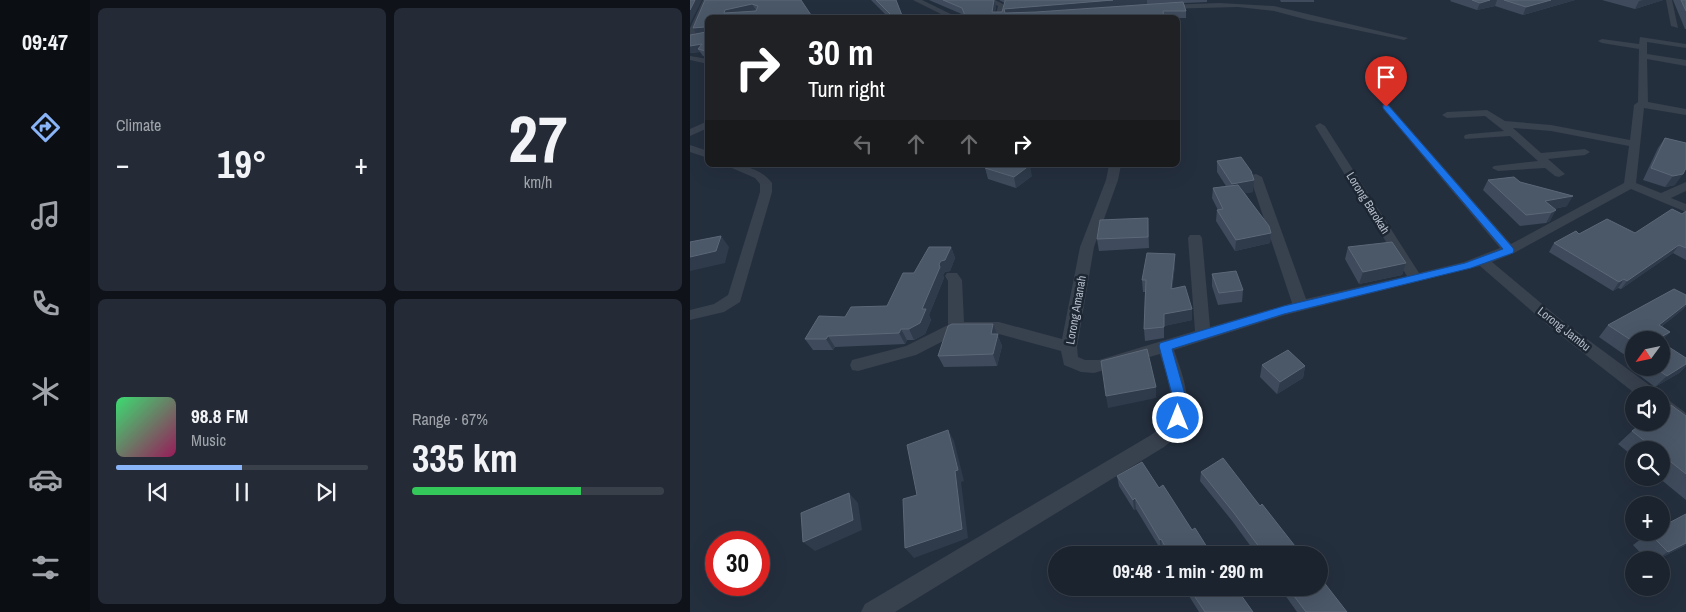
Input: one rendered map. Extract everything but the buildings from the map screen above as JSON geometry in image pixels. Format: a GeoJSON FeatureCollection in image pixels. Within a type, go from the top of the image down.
{"type":"FeatureCollection","features":[{"type":"Feature","properties":{"kind":"street"},"geometry":{"type":"LineString","coordinates":[[693,38],[706,0]]}},
{"type":"Feature","properties":{"kind":"street"},"geometry":{"type":"LineString","coordinates":[[916,0],[949,15]]}},
{"type":"Feature","properties":{"kind":"street"},"geometry":{"type":"LineString","coordinates":[[989,0],[1001,5],[1002,8],[999,15]]}},
{"type":"Feature","properties":{"kind":"street"},"geometry":{"type":"LineString","coordinates":[[1673,3],[1675,26]]}},
{"type":"Feature","properties":{"kind":"street"},"geometry":{"type":"LineString","coordinates":[[1157,8],[1234,4],[1256,4],[1276,8],[1288,6],[1308,18],[1404,38]]}},
{"type":"Feature","properties":{"kind":"street"},"geometry":{"type":"LineString","coordinates":[[697,23],[705,22]]}},
{"type":"Feature","properties":{"kind":"street"},"geometry":{"type":"LineString","coordinates":[[1602,41],[1686,46]]}},
{"type":"Feature","properties":{"kind":"street"},"geometry":{"type":"LineString","coordinates":[[1643,44],[1686,63]]}},
{"type":"Feature","properties":{"kind":"street"},"geometry":{"type":"LineString","coordinates":[[1643,44],[1643,105]]}},
{"type":"Feature","properties":{"kind":"street"},"geometry":{"type":"LineString","coordinates":[[690,56],[705,54]]}},
{"type":"Feature","properties":{"kind":"street"},"geometry":{"type":"LineString","coordinates":[[690,56],[705,61]]}},
{"type":"Feature","properties":{"kind":"street"},"geometry":{"type":"LineString","coordinates":[[1630,186],[1639,106],[1686,112]]}},
{"type":"Feature","properties":{"kind":"street"},"geometry":{"type":"LineString","coordinates":[[1386,107],[1509,250]]}},
{"type":"Feature","properties":{"kind":"street"},"geometry":{"type":"LineString","coordinates":[[1448,116],[1487,113],[1559,174]]}},
{"type":"Feature","properties":{"kind":"street"},"geometry":{"type":"LineString","coordinates":[[1502,124],[1551,128],[1635,144]]}},
{"type":"Feature","properties":{"kind":"street"},"geometry":{"type":"LineString","coordinates":[[690,132],[705,125]]}},
{"type":"Feature","properties":{"kind":"street","name":"Lorong Barokah"},"geometry":{"type":"LineString","coordinates":[[1320,126],[1416,279]]}},
{"type":"Feature","properties":{"kind":"street"},"geometry":{"type":"LineString","coordinates":[[1469,137],[1512,133]]}},
{"type":"Feature","properties":{"kind":"street"},"geometry":{"type":"LineString","coordinates":[[690,148],[705,154]]}},
{"type":"Feature","properties":{"kind":"street"},"geometry":{"type":"LineString","coordinates":[[1498,168],[1585,152]]}},
{"type":"Feature","properties":{"kind":"street"},"geometry":{"type":"LineString","coordinates":[[690,315],[719,308],[735,298],[766,192],[766,183],[759,176],[736,167]]}},
{"type":"Feature","properties":{"kind":"street","name":"Lorong Amanah"},"geometry":{"type":"LineString","coordinates":[[1115,167],[1112,180],[1087,246],[1068,347],[1070,360],[1082,367],[1095,367],[1165,346]]}},
{"type":"Feature","properties":{"kind":"street"},"geometry":{"type":"LineString","coordinates":[[1256,177],[1301,306]]}},
{"type":"Feature","properties":{"kind":"street"},"geometry":{"type":"LineString","coordinates":[[873,612],[1136,454],[1169,432],[1178,418],[1180,398],[1165,346],[1301,306],[1468,266],[1509,250],[1630,186],[1686,208]]}},
{"type":"Feature","properties":{"kind":"street"},"geometry":{"type":"LineString","coordinates":[[1661,198],[1686,186]]}},
{"type":"Feature","properties":{"kind":"street"},"geometry":{"type":"LineString","coordinates":[[1196,238],[1203,334]]}},
{"type":"Feature","properties":{"kind":"street","name":"Lorong Jambu"},"geometry":{"type":"LineString","coordinates":[[1481,260],[1555,324],[1638,386]]}},
{"type":"Feature","properties":{"kind":"street"},"geometry":{"type":"LineString","coordinates":[[952,276],[955,280],[956,328]]}},
{"type":"Feature","properties":{"kind":"street"},"geometry":{"type":"LineString","coordinates":[[858,365],[910,351],[956,328],[976,326],[999,328],[1068,347]]}},
{"type":"Feature","properties":{"kind":"street"},"geometry":{"type":"LineString","coordinates":[[1670,411],[1686,423]]}},
{"type":"Feature","properties":{"kind":"route"},"geometry":{"type":"LineString","coordinates":[[1178,418],[1180,398],[1165,346],[1284,310],[1468,266],[1509,250],[1386,107]]}}]}
